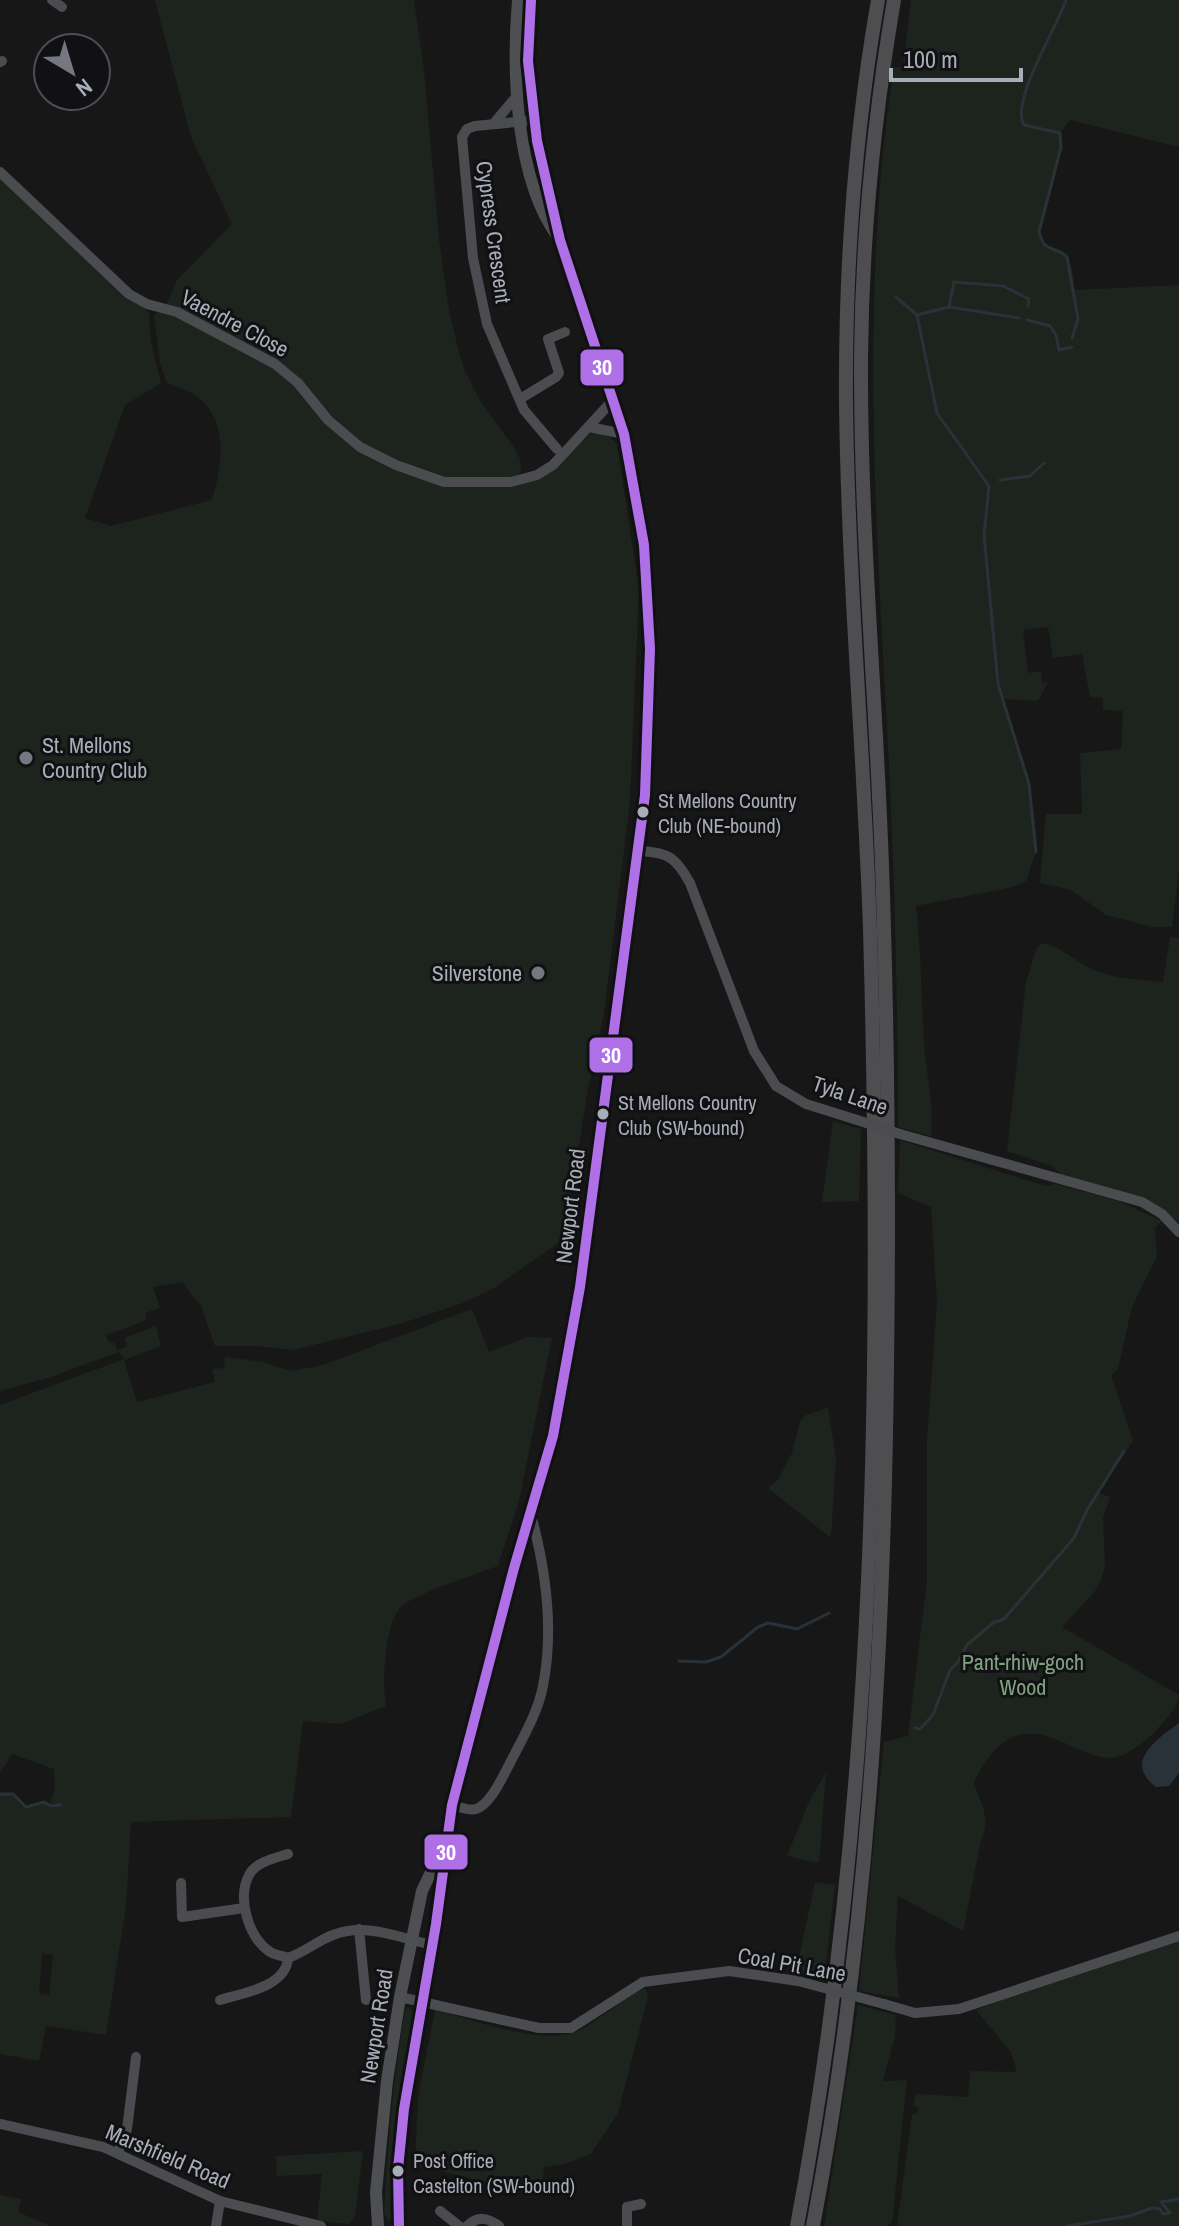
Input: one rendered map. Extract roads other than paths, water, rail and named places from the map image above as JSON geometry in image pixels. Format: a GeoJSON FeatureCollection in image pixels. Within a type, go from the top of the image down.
{"type":"FeatureCollection","features":[{"type":"Feature","properties":{"kind":"highway"},"geometry":{"type":"LineString","coordinates":[[797,2226],[822,2081],[845,1899],[858,1748],[868,1560],[873,1085],[869,905],[846,400],[854,194],[878,0]]}},
{"type":"Feature","properties":{"kind":"highway"},"geometry":{"type":"LineString","coordinates":[[813,2226],[860,1907],[873,1746],[883,1547],[888,1247],[887,1049],[881,828],[863,480],[861,350],[872,163],[894,0]]}},
{"type":"Feature","properties":{"kind":"main road","name":"Newport Road"},"geometry":{"type":"LineString","coordinates":[[518,0],[514,53],[519,122],[533,181],[549,225],[560,240]]}},
{"type":"Feature","properties":{"kind":"main road","name":"Newport Road"},"geometry":{"type":"LineString","coordinates":[[399,2226],[398,2169],[404,2109],[424,2001],[452,1805],[514,1568],[553,1436],[580,1287],[645,795],[650,649],[644,545],[624,434],[560,240],[533,120],[528,53],[531,0]]}},
{"type":"Feature","properties":{"kind":"main road","name":"Newport Road"},"geometry":{"type":"LineString","coordinates":[[378,2226],[376,2192],[385,2093],[400,1997],[422,1891],[446,1839]]}},
{"type":"Feature","properties":{"kind":"street","name":"Cypress Crescent"},"geometry":{"type":"LineString","coordinates":[[495,122],[516,97]]}},
{"type":"Feature","properties":{"kind":"street","name":"Cypress Crescent"},"geometry":{"type":"LineString","coordinates":[[522,405],[487,324],[473,258],[462,137],[467,129],[475,126],[533,120]]}},
{"type":"Feature","properties":{"kind":"street","name":"Vaendre Close"},"geometry":{"type":"LineString","coordinates":[[0,172],[129,294],[147,304],[177,312],[275,364],[298,383],[338,429],[360,447],[396,465],[444,482],[511,482],[545,470],[614,399]]}},
{"type":"Feature","properties":{"kind":"street"},"geometry":{"type":"LineString","coordinates":[[557,449],[522,405],[559,373],[548,339],[565,332]]}},
{"type":"Feature","properties":{"kind":"street"},"geometry":{"type":"LineString","coordinates":[[589,427],[624,434]]}},
{"type":"Feature","properties":{"kind":"street","name":"Tyla Lane"},"geometry":{"type":"LineString","coordinates":[[639,851],[660,852],[679,863],[690,883],[754,1051],[776,1086],[806,1104],[900,1134],[1142,1202],[1162,1214],[1179,1232]]}},
{"type":"Feature","properties":{"kind":"street"},"geometry":{"type":"LineString","coordinates":[[452,1805],[475,1810],[483,1805],[516,1751],[543,1688],[548,1617],[540,1548],[531,1515]]}},
{"type":"Feature","properties":{"kind":"street"},"geometry":{"type":"LineString","coordinates":[[288,1854],[265,1861],[250,1873],[244,1891],[244,1908],[257,1937],[270,1952],[288,1958],[336,1933],[359,1929],[432,1945]]}},
{"type":"Feature","properties":{"kind":"street"},"geometry":{"type":"LineString","coordinates":[[181,1883],[182,1917],[244,1908]]}},
{"type":"Feature","properties":{"kind":"street"},"geometry":{"type":"LineString","coordinates":[[359,1929],[366,2000]]}},
{"type":"Feature","properties":{"kind":"street","name":"Coal Pit Lane"},"geometry":{"type":"LineString","coordinates":[[400,1997],[539,2028],[571,2028],[643,1982],[729,1971],[798,1981],[915,2013],[959,2009],[1179,1936]]}},
{"type":"Feature","properties":{"kind":"street"},"geometry":{"type":"LineString","coordinates":[[220,2000],[280,1978],[288,1967],[288,1958]]}},
{"type":"Feature","properties":{"kind":"street"},"geometry":{"type":"LineString","coordinates":[[118,2152],[127,2129],[136,2057]]}},
{"type":"Feature","properties":{"kind":"street","name":"Marshfield Road"},"geometry":{"type":"LineString","coordinates":[[0,2124],[118,2152],[220,2201],[321,2226]]}},
{"type":"Feature","properties":{"kind":"street"},"geometry":{"type":"LineString","coordinates":[[216,2226],[220,2201]]}},
{"type":"Feature","properties":{"kind":"street"},"geometry":{"type":"LineString","coordinates":[[627,2226],[627,2207],[641,2204]]}},
{"type":"Feature","properties":{"kind":"street"},"geometry":{"type":"LineString","coordinates":[[440,2211],[459,2226]]}},
{"type":"Feature","properties":{"kind":"street"},"geometry":{"type":"LineString","coordinates":[[467,2226],[476,2219],[485,2218],[499,2226]]}},
{"type":"Feature","properties":{"kind":"waterway"},"geometry":{"type":"LineString","coordinates":[[1066,0],[1036,64],[1021,114],[1024,125],[1060,133],[1061,147],[1039,232],[1044,244],[1067,257],[1078,319],[1072,338]]}},
{"type":"Feature","properties":{"kind":"waterway"},"geometry":{"type":"LineString","coordinates":[[949,307],[954,282],[1003,286],[1029,299],[1028,306]]}},
{"type":"Feature","properties":{"kind":"waterway"},"geometry":{"type":"LineString","coordinates":[[896,297],[917,315],[937,413],[989,486],[984,535],[998,684],[1029,784],[1036,852]]}},
{"type":"Feature","properties":{"kind":"waterway"},"geometry":{"type":"LineString","coordinates":[[917,315],[949,307],[1019,318]]}},
{"type":"Feature","properties":{"kind":"waterway"},"geometry":{"type":"LineString","coordinates":[[1027,320],[1050,326],[1056,335],[1059,350],[1072,347]]}},
{"type":"Feature","properties":{"kind":"waterway"},"geometry":{"type":"LineString","coordinates":[[1000,480],[1030,476],[1044,463]]}},
{"type":"Feature","properties":{"kind":"waterway"},"geometry":{"type":"LineString","coordinates":[[915,1728],[920,1729],[933,1715],[950,1670],[967,1645],[993,1623],[1004,1619],[1074,1538],[1087,1510],[1124,1451]]}},
{"type":"Feature","properties":{"kind":"waterway"},"geometry":{"type":"LineString","coordinates":[[679,1661],[706,1662],[721,1657],[758,1627],[768,1623],[797,1629],[829,1613]]}},
{"type":"Feature","properties":{"kind":"waterway"},"geometry":{"type":"LineString","coordinates":[[0,1794],[13,1794],[26,1807],[44,1802],[51,1806],[61,1805]]}},
{"type":"Feature","properties":{"kind":"waterway"},"geometry":{"type":"LineString","coordinates":[[1067,2226],[1130,2216],[1152,2208],[1160,2209],[1163,2214],[1170,2213],[1161,2202],[1179,2199]]}},
{"type":"Feature","properties":{"kind":"place","name":"St. Mellons Country Club"},"geometry":{"type":"Point","coordinates":[26,758]}},
{"type":"Feature","properties":{"kind":"place","name":"St Mellons Country Club (NE-bound)"},"geometry":{"type":"Point","coordinates":[643,812]}},
{"type":"Feature","properties":{"kind":"place","name":"Silverstone"},"geometry":{"type":"Point","coordinates":[538,973]}},
{"type":"Feature","properties":{"kind":"place","name":"St Mellons Country Club (SW-bound)"},"geometry":{"type":"Point","coordinates":[603,1114]}},
{"type":"Feature","properties":{"kind":"place","name":"Post Office Castelton (SW-bound)"},"geometry":{"type":"Point","coordinates":[398,2171]}},
{"type":"Feature","properties":{"kind":"park label","name":"Pant-rhiw-goch Wood"},"geometry":{"type":"Point","coordinates":[1023,1674]}}]}
